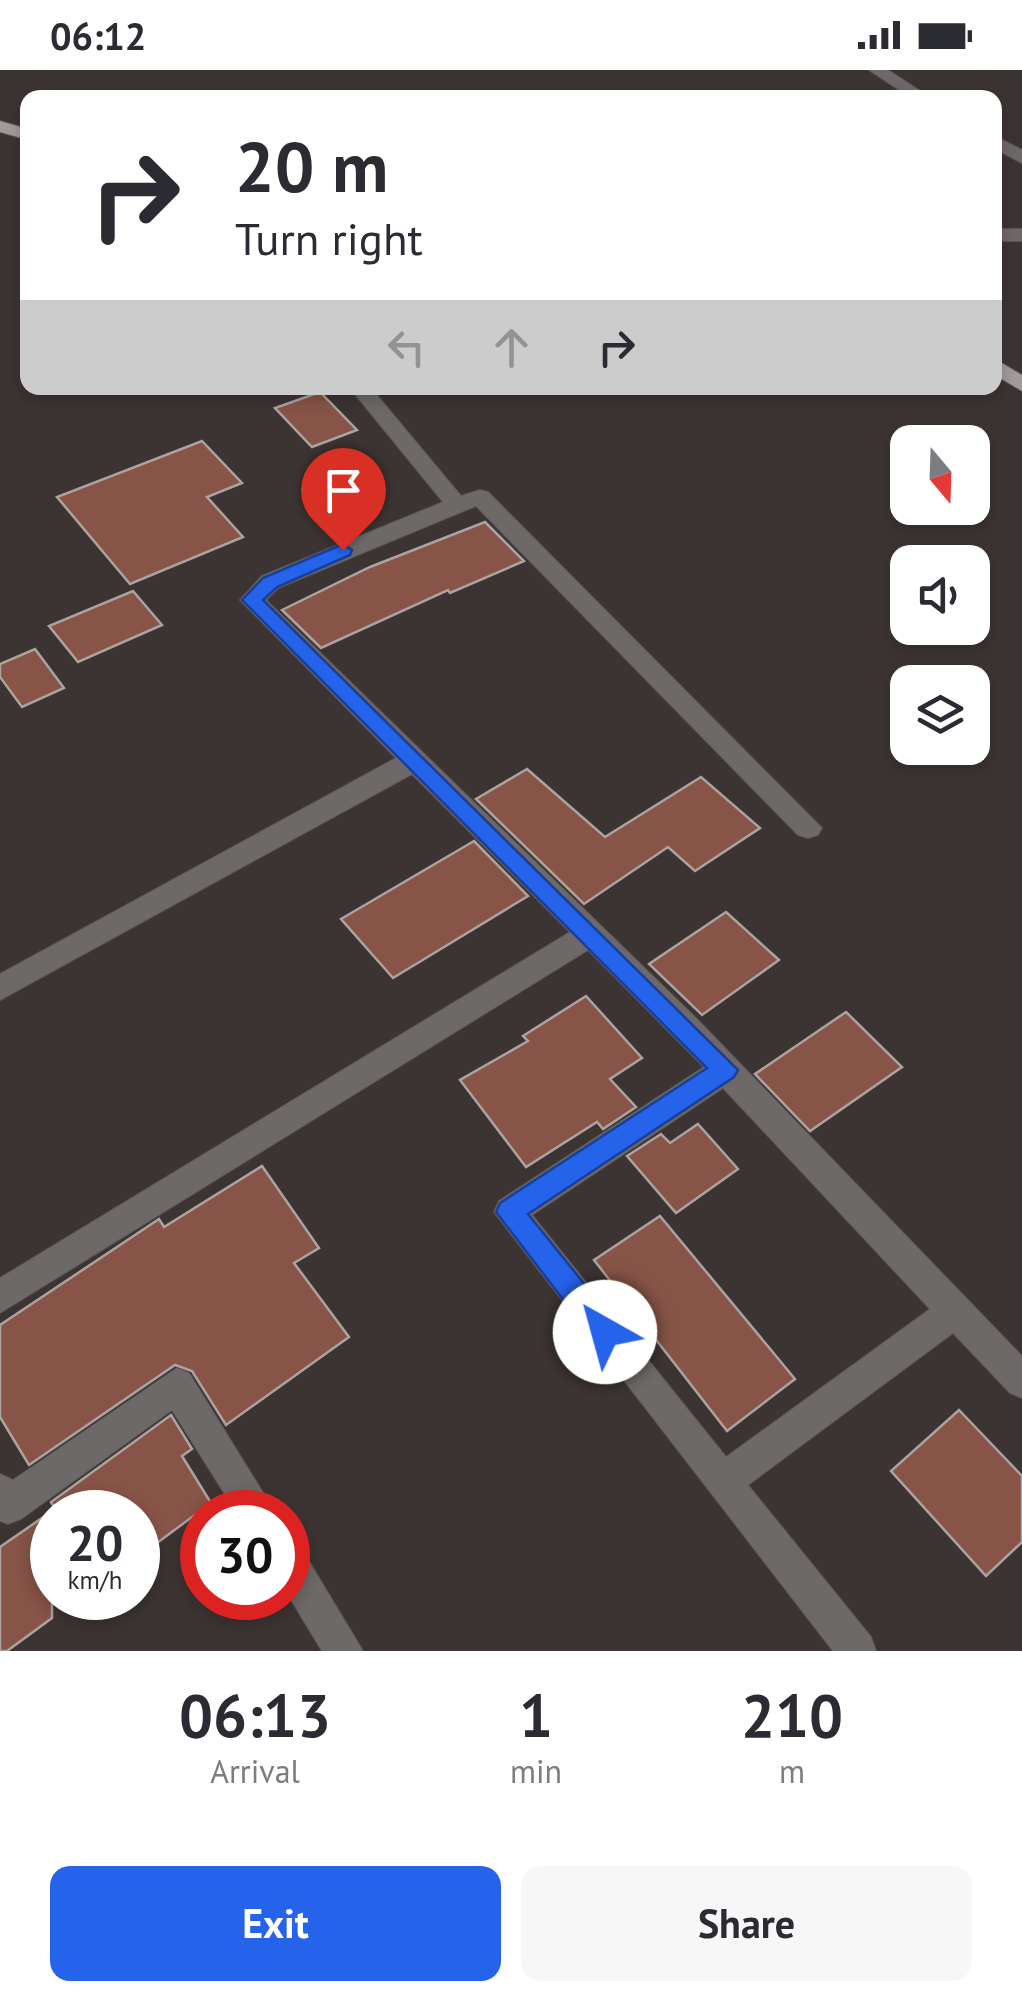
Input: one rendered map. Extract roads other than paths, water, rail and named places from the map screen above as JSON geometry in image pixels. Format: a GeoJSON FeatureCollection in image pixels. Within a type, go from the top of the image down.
{"type":"FeatureCollection","features":[{"type":"Feature","properties":{"kind":"street"},"geometry":{"type":"LineString","coordinates":[[877,70],[910,90]]}},
{"type":"Feature","properties":{"kind":"street"},"geometry":{"type":"LineString","coordinates":[[366,395],[458,505]]}},
{"type":"Feature","properties":{"kind":"street"},"geometry":{"type":"LineString","coordinates":[[808,828],[480,497],[270,582],[252,600],[725,1070],[1022,1381]]}},
{"type":"Feature","properties":{"kind":"street"},"geometry":{"type":"LineString","coordinates":[[0,988],[413,761]]}},
{"type":"Feature","properties":{"kind":"street"},"geometry":{"type":"LineString","coordinates":[[0,1297],[589,936]]}},
{"type":"Feature","properties":{"kind":"street"},"geometry":{"type":"LineString","coordinates":[[725,1070],[510,1212],[857,1651]]}},
{"type":"Feature","properties":{"kind":"street"},"geometry":{"type":"LineString","coordinates":[[723,1481],[955,1311]]}},
{"type":"Feature","properties":{"kind":"street"},"geometry":{"type":"LineString","coordinates":[[0,1492],[8,1506],[176,1385],[243,1490]]}},
{"type":"Feature","properties":{"kind":"street"},"geometry":{"type":"LineString","coordinates":[[310,1597],[344,1651]]}}]}
